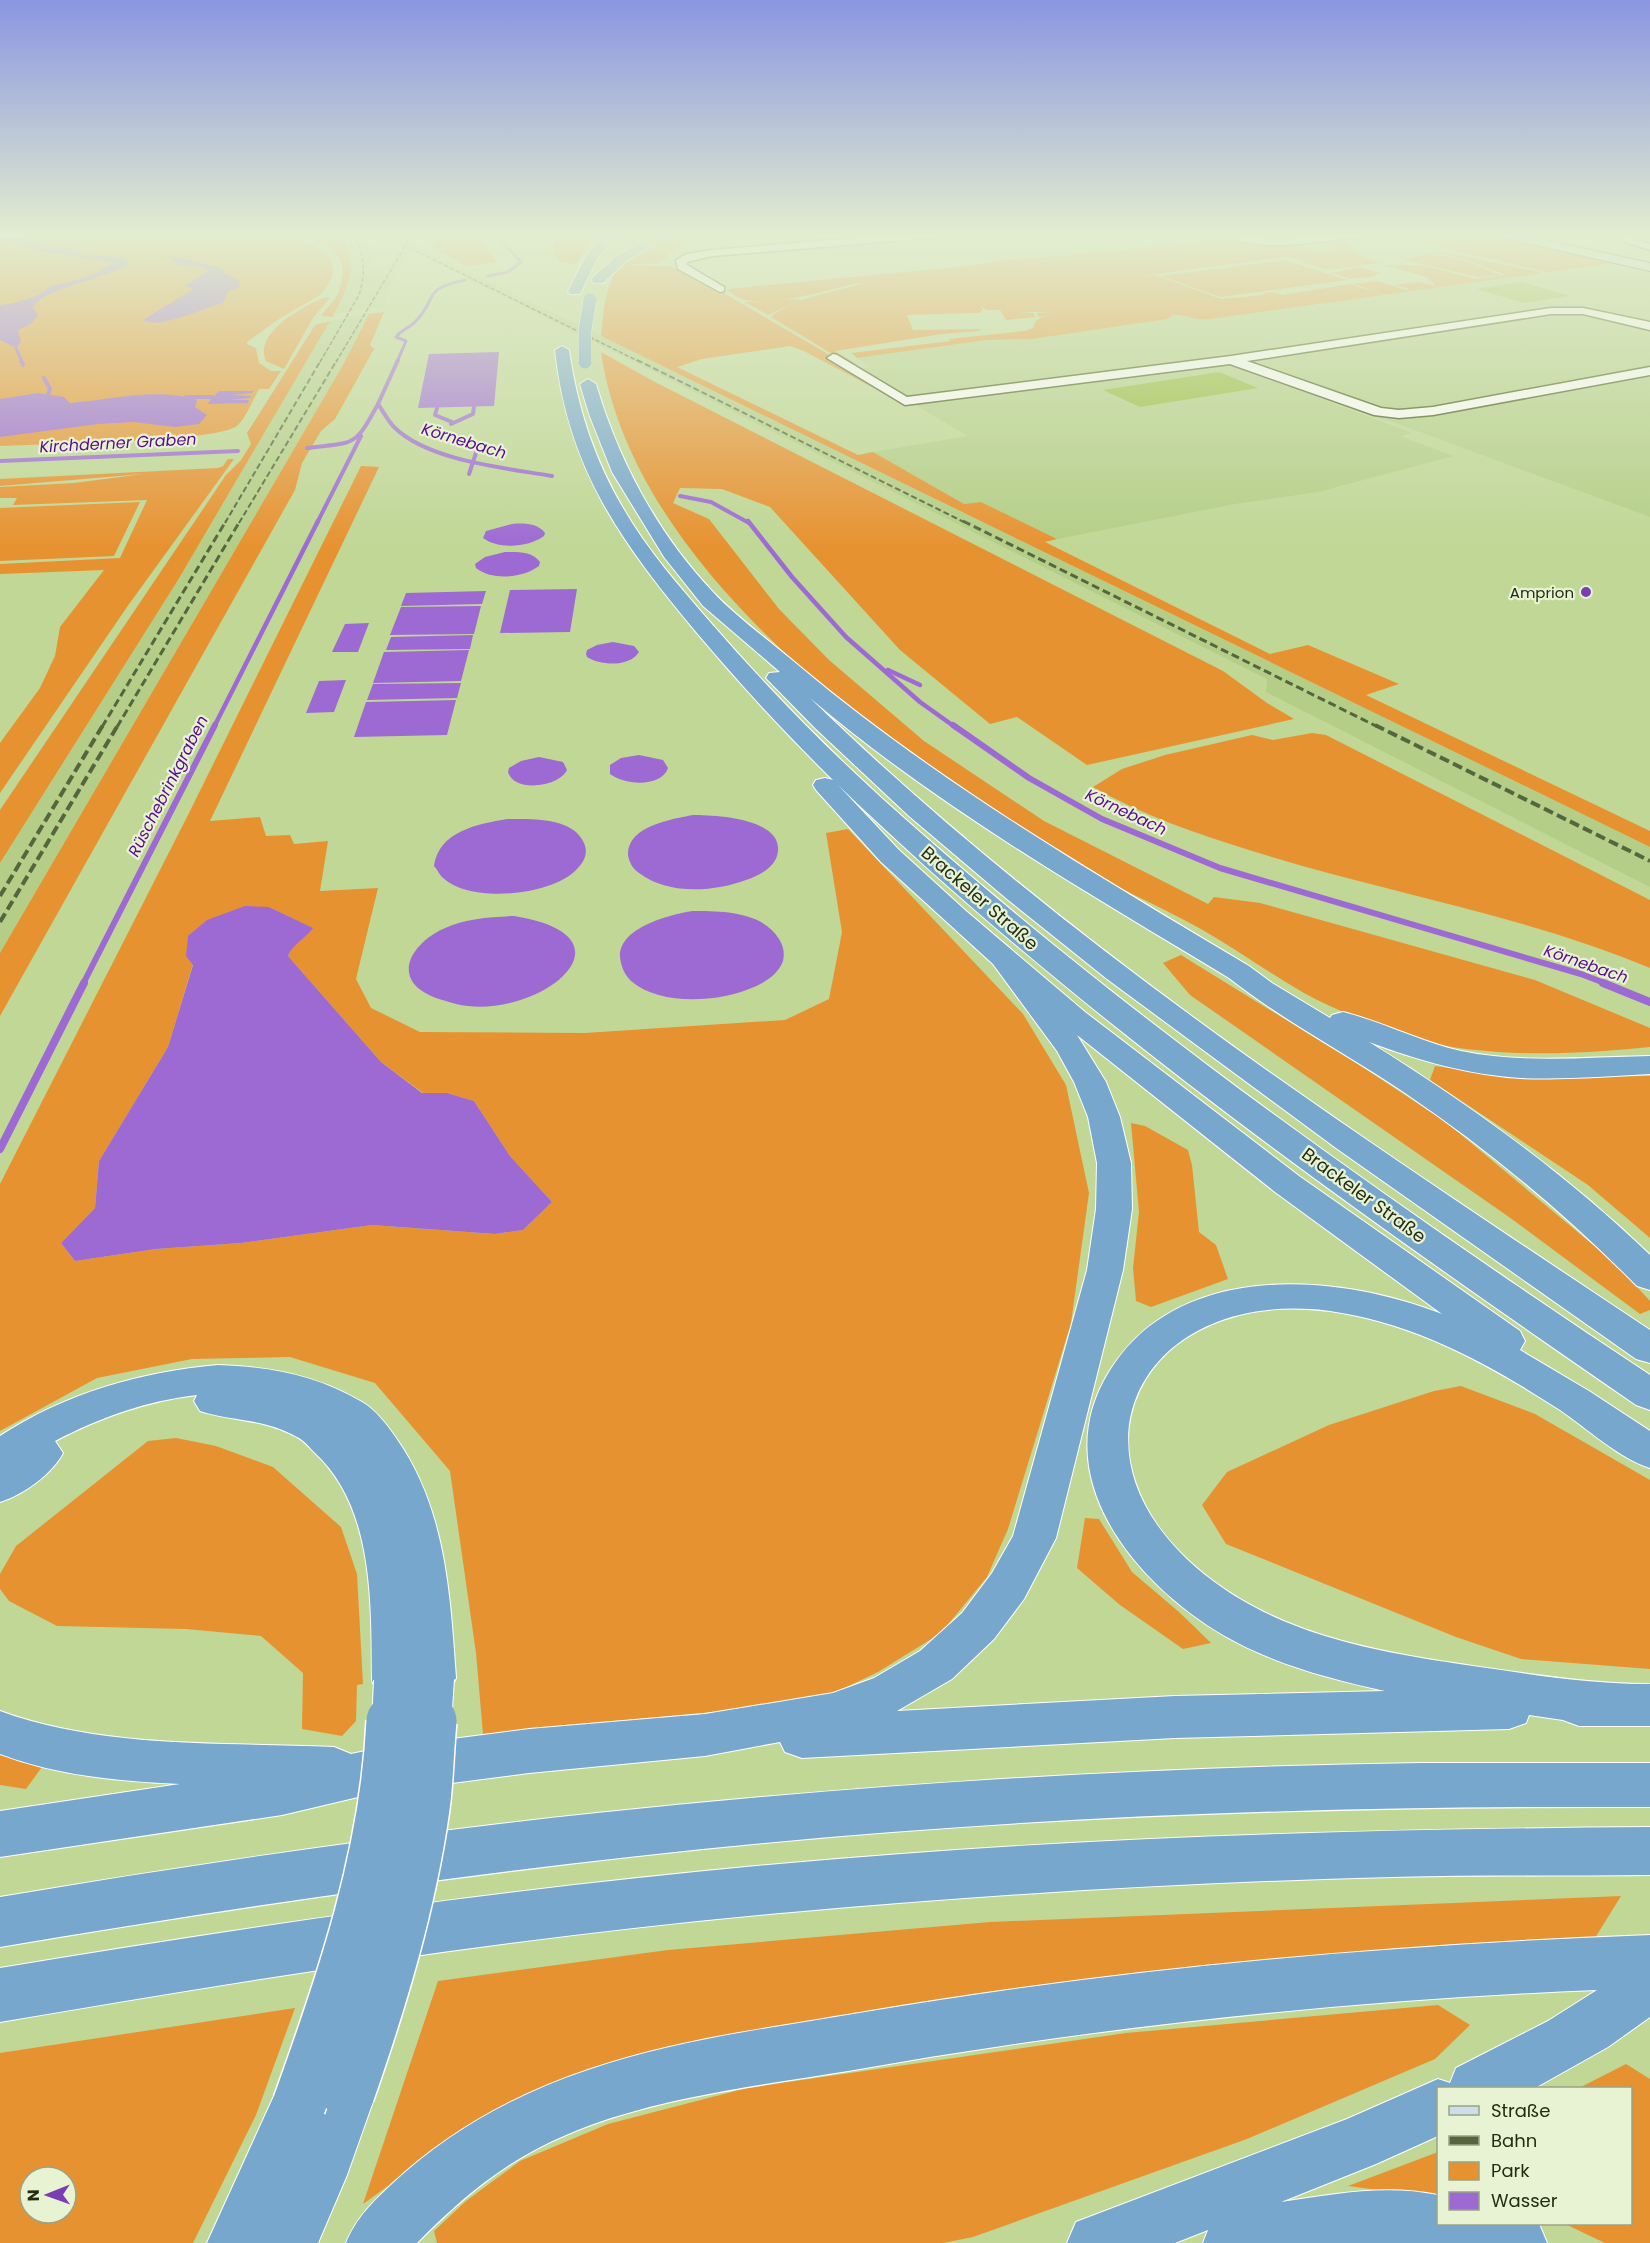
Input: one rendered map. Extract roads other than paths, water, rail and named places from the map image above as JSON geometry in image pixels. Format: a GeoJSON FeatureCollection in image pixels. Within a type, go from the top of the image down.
{"type":"FeatureCollection","features":[{"type":"Feature","properties":{"kind":"highway","name":"Brackeler Straße"},"geometry":{"type":"LineString","coordinates":[[563,338],[562,350],[568,393],[576,425],[588,457],[607,496],[651,566],[752,652],[846,747],[909,804],[1058,927],[1235,1061],[1462,1222],[1650,1349]]}},
{"type":"Feature","properties":{"kind":"highway","name":"Brackeler Straße"},"geometry":{"type":"LineString","coordinates":[[585,338],[585,362],[596,413],[610,450],[626,481],[734,664],[812,746],[941,866],[1027,939],[1188,1066],[1305,1153],[1650,1395]]}},
{"type":"Feature","properties":{"kind":"highway"},"geometry":{"type":"LineString","coordinates":[[704,611],[711,654],[824,785],[890,856],[1074,1018],[1199,1117],[1287,1184],[1527,1356],[1596,1414]]}},
{"type":"Feature","properties":{"kind":"highway"},"geometry":{"type":"LineString","coordinates":[[704,611],[947,792],[1416,1084],[1524,1164],[1617,1243],[1650,1277]]}},
{"type":"Feature","properties":{"kind":"highway"},"geometry":{"type":"LineString","coordinates":[[0,1834],[282,1792],[375,1771],[529,1751],[705,1735],[781,1720],[834,1714],[891,1692],[936,1665],[978,1626],[1008,1586],[1034,1538],[1105,1270],[1114,1209],[1114,1163],[1104,1117],[1090,1082],[1072,1050],[1003,957]]}},
{"type":"Feature","properties":{"kind":"highway"},"geometry":{"type":"LineString","coordinates":[[1239,972],[1273,984],[1338,1019],[1393,1041],[1442,1056],[1513,1067],[1644,1065]]}},
{"type":"Feature","properties":{"kind":"highway"},"geometry":{"type":"LineString","coordinates":[[1599,1704],[1460,1686],[1337,1660],[1264,1634],[1206,1601],[1161,1562],[1122,1505],[1113,1484],[1107,1449],[1107,1419],[1124,1379],[1142,1354],[1163,1334],[1185,1320],[1239,1302],[1270,1298],[1326,1298],[1384,1308],[1472,1341],[1517,1364],[1596,1414],[1650,1452]]}},
{"type":"Feature","properties":{"kind":"highway"},"geometry":{"type":"LineString","coordinates":[[0,1457],[52,1423],[96,1403],[171,1384],[226,1380],[274,1383],[315,1394],[351,1414],[379,1446],[401,1482],[417,1533],[429,1608],[414,1680],[392,1762],[376,1853],[349,1962],[324,2099],[318,2175],[287,2243]]}},
{"type":"Feature","properties":{"kind":"highway"},"geometry":{"type":"LineString","coordinates":[[0,1486],[33,1460],[66,1439],[99,1424],[144,1410],[186,1402],[230,1401],[250,1403],[288,1413],[306,1422],[342,1449],[362,1477],[378,1518],[389,1581],[414,1680]]}},
{"type":"Feature","properties":{"kind":"highway"},"geometry":{"type":"LineString","coordinates":[[705,1735],[780,1738],[1163,1718],[1599,1704],[1650,1705]]}},
{"type":"Feature","properties":{"kind":"highway"},"geometry":{"type":"LineString","coordinates":[[0,1732],[29,1744],[90,1756],[224,1766],[375,1771]]}},
{"type":"Feature","properties":{"kind":"highway"},"geometry":{"type":"LineString","coordinates":[[0,1922],[150,1896],[465,1851],[876,1810],[1192,1791],[1507,1784],[1650,1785]]}},
{"type":"Feature","properties":{"kind":"highway"},"geometry":{"type":"LineString","coordinates":[[0,1995],[131,1972],[453,1924],[736,1892],[1059,1867],[1359,1854],[1650,1851]]}},
{"type":"Feature","properties":{"kind":"highway"},"geometry":{"type":"LineString","coordinates":[[376,2243],[405,2211],[463,2163],[511,2131],[561,2107],[614,2088],[668,2075],[998,2019],[1140,2001],[1248,1989],[1528,1965],[1650,1961]]}},
{"type":"Feature","properties":{"kind":"highway"},"geometry":{"type":"LineString","coordinates":[[1478,2087],[1588,2029],[1631,1999],[1650,1982]]}},
{"type":"Feature","properties":{"kind":"highway"},"geometry":{"type":"LineString","coordinates":[[237,2243],[324,2099]]}},
{"type":"Feature","properties":{"kind":"highway"},"geometry":{"type":"LineString","coordinates":[[1097,2243],[1356,2144],[1437,2107]]}},
{"type":"Feature","properties":{"kind":"highway"},"geometry":{"type":"LineString","coordinates":[[1233,2243],[1255,2236],[1353,2220],[1424,2222],[1437,2225]]}},
{"type":"Feature","properties":{"kind":"highway"},"geometry":{"type":"LineString","coordinates":[[1437,2225],[1517,2243]]}},
{"type":"Feature","properties":{"kind":"street"},"geometry":{"type":"LineString","coordinates":[[833,358],[905,401],[1231,360],[1374,338]]}},
{"type":"Feature","properties":{"kind":"street"},"geometry":{"type":"LineString","coordinates":[[1231,360],[1372,410],[1400,414],[1434,411],[1650,371]]}},
{"type":"Feature","properties":{"kind":"water"},"geometry":{"type":"Polygon","coordinates":[[[0,338],[20,338],[21,342],[16,348],[0,340],[0,338]]]}},
{"type":"Feature","properties":{"kind":"water"},"geometry":{"type":"Polygon","coordinates":[[[499,352],[494,406],[418,408],[429,354],[499,352]]]}},
{"type":"Feature","properties":{"kind":"water"},"geometry":{"type":"Polygon","coordinates":[[[219,391],[254,391],[231,395],[251,396],[230,400],[249,400],[248,403],[207,404],[219,391]]]}},
{"type":"Feature","properties":{"kind":"water"},"geometry":{"type":"Polygon","coordinates":[[[38,393],[64,397],[70,403],[149,394],[181,396],[197,400],[195,407],[207,415],[199,424],[175,427],[134,422],[98,424],[0,437],[0,399],[38,393]]]}},
{"type":"Feature","properties":{"kind":"water"},"geometry":{"type":"Polygon","coordinates":[[[512,524],[534,525],[545,533],[538,540],[514,546],[497,544],[483,538],[486,531],[512,524]]]}},
{"type":"Feature","properties":{"kind":"water"},"geometry":{"type":"Polygon","coordinates":[[[505,552],[529,554],[537,558],[540,562],[539,566],[525,573],[508,576],[490,575],[476,568],[475,564],[485,557],[505,552]]]}},
{"type":"Feature","properties":{"kind":"water"},"geometry":{"type":"Polygon","coordinates":[[[577,589],[570,632],[500,633],[510,590],[577,589]]]}},
{"type":"Feature","properties":{"kind":"water"},"geometry":{"type":"Polygon","coordinates":[[[486,591],[482,604],[401,606],[406,593],[486,591]]]}},
{"type":"Feature","properties":{"kind":"water"},"geometry":{"type":"Polygon","coordinates":[[[481,606],[474,634],[390,635],[401,607],[481,606]]]}},
{"type":"Feature","properties":{"kind":"water"},"geometry":{"type":"Polygon","coordinates":[[[369,623],[358,652],[332,652],[345,624],[369,623]]]}},
{"type":"Feature","properties":{"kind":"water"},"geometry":{"type":"Polygon","coordinates":[[[473,635],[470,649],[386,650],[391,637],[473,635]]]}},
{"type":"Feature","properties":{"kind":"water"},"geometry":{"type":"Polygon","coordinates":[[[613,642],[634,646],[639,652],[629,660],[615,664],[587,657],[587,650],[597,645],[613,642]]]}},
{"type":"Feature","properties":{"kind":"water"},"geometry":{"type":"Polygon","coordinates":[[[469,650],[461,681],[373,683],[384,652],[469,650]]]}},
{"type":"Feature","properties":{"kind":"water"},"geometry":{"type":"Polygon","coordinates":[[[346,680],[334,712],[306,713],[319,681],[346,680]]]}},
{"type":"Feature","properties":{"kind":"water"},"geometry":{"type":"Polygon","coordinates":[[[461,683],[457,698],[367,700],[373,684],[461,683]]]}},
{"type":"Feature","properties":{"kind":"water"},"geometry":{"type":"Polygon","coordinates":[[[456,700],[447,735],[354,737],[366,702],[456,700]]]}},
{"type":"Feature","properties":{"kind":"water"},"geometry":{"type":"Polygon","coordinates":[[[639,755],[663,760],[668,768],[658,779],[642,783],[624,781],[610,774],[610,765],[621,758],[639,755]]]}},
{"type":"Feature","properties":{"kind":"water"},"geometry":{"type":"Polygon","coordinates":[[[539,757],[563,762],[567,770],[562,776],[546,784],[527,785],[512,779],[508,772],[509,768],[521,761],[539,757]]]}},
{"type":"Feature","properties":{"kind":"water"},"geometry":{"type":"Polygon","coordinates":[[[693,815],[732,818],[761,826],[777,843],[775,861],[764,871],[750,878],[706,889],[663,885],[635,869],[628,855],[635,837],[652,826],[693,815]]]}},
{"type":"Feature","properties":{"kind":"water"},"geometry":{"type":"Polygon","coordinates":[[[507,819],[549,821],[569,827],[583,841],[586,849],[584,860],[564,879],[530,891],[490,894],[471,891],[454,886],[441,876],[434,866],[437,854],[452,837],[472,827],[507,819]]]}},
{"type":"Feature","properties":{"kind":"water"},"geometry":{"type":"Polygon","coordinates":[[[245,906],[269,907],[313,928],[288,956],[381,1062],[422,1093],[447,1093],[474,1101],[510,1156],[552,1202],[523,1230],[495,1234],[372,1225],[241,1243],[156,1249],[75,1261],[61,1243],[95,1208],[99,1161],[168,1047],[193,965],[186,956],[188,936],[207,920],[245,906]]]}},
{"type":"Feature","properties":{"kind":"water"},"geometry":{"type":"Polygon","coordinates":[[[692,911],[728,912],[762,923],[772,930],[782,944],[784,955],[778,971],[765,982],[754,987],[721,997],[705,999],[657,995],[631,981],[623,970],[620,957],[622,947],[628,938],[647,924],[692,911]]]}},
{"type":"Feature","properties":{"kind":"water"},"geometry":{"type":"Polygon","coordinates":[[[514,916],[553,927],[572,941],[574,958],[564,975],[544,990],[517,1001],[487,1007],[456,1004],[436,998],[418,988],[411,980],[410,962],[414,954],[435,933],[469,920],[514,916]]]}},
{"type":"Feature","properties":{"kind":"waterway","name":"Körnebach"},"geometry":{"type":"LineString","coordinates":[[397,362],[406,341],[398,338]]}},
{"type":"Feature","properties":{"kind":"waterway"},"geometry":{"type":"LineString","coordinates":[[16,348],[22,362]]}},
{"type":"Feature","properties":{"kind":"waterway"},"geometry":{"type":"LineString","coordinates":[[21,360],[23,365]]}},
{"type":"Feature","properties":{"kind":"waterway","name":"Körnebach"},"geometry":{"type":"LineString","coordinates":[[378,404],[398,360]]}},
{"type":"Feature","properties":{"kind":"waterway"},"geometry":{"type":"LineString","coordinates":[[44,378],[50,389],[48,394]]}},
{"type":"Feature","properties":{"kind":"waterway"},"geometry":{"type":"LineString","coordinates":[[186,397],[212,397]]}},
{"type":"Feature","properties":{"kind":"waterway","name":"Kirchderner Graben"},"geometry":{"type":"LineString","coordinates":[[307,448],[335,445],[352,440],[364,429],[378,404]]}},
{"type":"Feature","properties":{"kind":"waterway","name":"Körnebach"},"geometry":{"type":"LineString","coordinates":[[378,404],[392,425],[409,439],[427,448],[473,462]]}},
{"type":"Feature","properties":{"kind":"waterway"},"geometry":{"type":"LineString","coordinates":[[451,424],[473,414],[474,406]]}},
{"type":"Feature","properties":{"kind":"waterway"},"geometry":{"type":"LineString","coordinates":[[437,408],[435,415],[452,422]]}},
{"type":"Feature","properties":{"kind":"waterway","name":"Rüschebrinkgraben"},"geometry":{"type":"LineString","coordinates":[[317,523],[361,436]]}},
{"type":"Feature","properties":{"kind":"waterway"},"geometry":{"type":"LineString","coordinates":[[470,440],[479,444],[473,462]]}},
{"type":"Feature","properties":{"kind":"waterway","name":"Kirchderner Graben"},"geometry":{"type":"LineString","coordinates":[[0,461],[238,451]]}},
{"type":"Feature","properties":{"kind":"waterway"},"geometry":{"type":"LineString","coordinates":[[469,474],[473,462]]}},
{"type":"Feature","properties":{"kind":"waterway","name":"Körnebach"},"geometry":{"type":"LineString","coordinates":[[473,462],[552,476]]}},
{"type":"Feature","properties":{"kind":"waterway","name":"Körnebach"},"geometry":{"type":"LineString","coordinates":[[680,496],[711,502],[749,523]]}},
{"type":"Feature","properties":{"kind":"waterway","name":"Rüschebrinkgraben"},"geometry":{"type":"LineString","coordinates":[[214,727],[318,521]]}},
{"type":"Feature","properties":{"kind":"waterway","name":"Körnebach"},"geometry":{"type":"LineString","coordinates":[[748,521],[792,577],[846,637],[920,702],[955,727]]}},
{"type":"Feature","properties":{"kind":"waterway"},"geometry":{"type":"LineString","coordinates":[[888,670],[920,685]]}},
{"type":"Feature","properties":{"kind":"waterway","name":"Rüschebrinkgraben"},"geometry":{"type":"LineString","coordinates":[[83,984],[215,725]]}},
{"type":"Feature","properties":{"kind":"waterway","name":"Körnebach"},"geometry":{"type":"LineString","coordinates":[[953,725],[1029,778],[1102,819],[1220,868],[1581,974],[1607,984]]}},
{"type":"Feature","properties":{"kind":"waterway","name":"Rüschebrinkgraben"},"geometry":{"type":"LineString","coordinates":[[0,1149],[84,983]]}},
{"type":"Feature","properties":{"kind":"waterway","name":"Körnebach"},"geometry":{"type":"LineString","coordinates":[[1603,983],[1650,1002]]}},
{"type":"Feature","properties":{"kind":"railway"},"geometry":{"type":"LineString","coordinates":[[320,362],[334,338]]}},
{"type":"Feature","properties":{"kind":"railway"},"geometry":{"type":"LineString","coordinates":[[336,362],[351,338]]}},
{"type":"Feature","properties":{"kind":"railway"},"geometry":{"type":"LineString","coordinates":[[591,338],[640,362]]}},
{"type":"Feature","properties":{"kind":"railway"},"geometry":{"type":"LineString","coordinates":[[225,523],[321,360]]}},
{"type":"Feature","properties":{"kind":"railway"},"geometry":{"type":"LineString","coordinates":[[239,523],[337,360]]}},
{"type":"Feature","properties":{"kind":"railway"},"geometry":{"type":"LineString","coordinates":[[637,360],[966,523]]}},
{"type":"Feature","properties":{"kind":"railway"},"geometry":{"type":"LineString","coordinates":[[102,727],[226,521]]}},
{"type":"Feature","properties":{"kind":"railway"},"geometry":{"type":"LineString","coordinates":[[117,727],[240,521]]}},
{"type":"Feature","properties":{"kind":"railway"},"geometry":{"type":"LineString","coordinates":[[963,521],[1378,727]]}},
{"type":"Feature","properties":{"kind":"railway"},"geometry":{"type":"LineString","coordinates":[[0,896],[103,725]]}},
{"type":"Feature","properties":{"kind":"railway"},"geometry":{"type":"LineString","coordinates":[[0,922],[118,725]]}},
{"type":"Feature","properties":{"kind":"railway"},"geometry":{"type":"LineString","coordinates":[[1375,725],[1650,861]]}},
{"type":"Feature","properties":{"kind":"place","name":"Amprion"},"geometry":{"type":"Point","coordinates":[1586,592]}}]}
